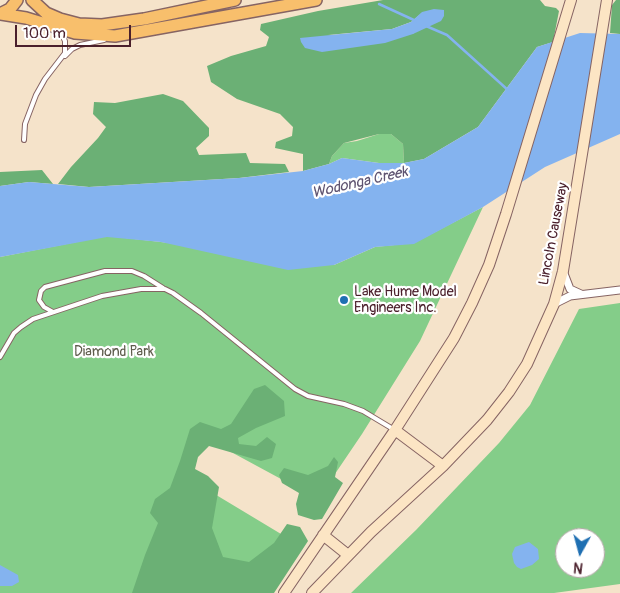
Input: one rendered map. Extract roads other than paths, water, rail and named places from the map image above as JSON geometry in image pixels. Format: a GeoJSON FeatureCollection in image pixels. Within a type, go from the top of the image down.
{"type":"FeatureCollection","features":[{"type":"Feature","properties":{"kind":"main road"},"geometry":{"type":"LineString","coordinates":[[1,14],[10,9],[17,0]]}},
{"type":"Feature","properties":{"kind":"main road"},"geometry":{"type":"LineString","coordinates":[[32,0],[46,13],[60,19],[79,24],[102,25],[144,20],[235,0]]}},
{"type":"Feature","properties":{"kind":"main road"},"geometry":{"type":"LineString","coordinates":[[1,14],[26,18],[58,29],[88,35],[115,36],[316,0]]}},
{"type":"Feature","properties":{"kind":"main road"},"geometry":{"type":"LineString","coordinates":[[284,593],[395,430],[454,338],[472,303],[489,265],[506,214],[569,4]]}},
{"type":"Feature","properties":{"kind":"main road","name":"Lincoln Causeway"},"geometry":{"type":"LineString","coordinates":[[312,593],[348,555],[443,466],[488,420],[527,364],[554,304],[564,271],[607,5]]}},
{"type":"Feature","properties":{"kind":"main road"},"geometry":{"type":"LineString","coordinates":[[395,430],[443,466]]}},
{"type":"Feature","properties":{"kind":"main road"},"geometry":{"type":"LineString","coordinates":[[323,536],[348,555]]}},
{"type":"Feature","properties":{"kind":"street"},"geometry":{"type":"LineString","coordinates":[[564,271],[570,289],[581,294]]}},
{"type":"Feature","properties":{"kind":"street"},"geometry":{"type":"LineString","coordinates":[[554,304],[565,298],[581,294],[620,290]]}},
{"type":"Feature","properties":{"kind":"lane"},"geometry":{"type":"LineString","coordinates":[[24,140],[25,124],[36,95],[45,79],[65,53],[66,43],[63,34],[58,29]]}},
{"type":"Feature","properties":{"kind":"lane"},"geometry":{"type":"LineString","coordinates":[[60,61],[77,46],[115,36]]}},
{"type":"Feature","properties":{"kind":"lane"},"geometry":{"type":"LineString","coordinates":[[53,312],[44,307],[40,300],[41,291],[45,287],[105,271],[132,271],[173,293],[194,308],[295,390],[308,396],[344,404],[363,411],[395,430]]}},
{"type":"Feature","properties":{"kind":"lane"},"geometry":{"type":"LineString","coordinates":[[0,357],[10,338],[30,320],[102,296],[141,289],[165,289]]}},
{"type":"Feature","properties":{"kind":"water"},"geometry":{"type":"Polygon","coordinates":[[[434,9],[444,10],[444,16],[441,21],[413,34],[385,43],[322,52],[305,48],[300,38],[392,29],[411,22],[422,12],[434,9]]]}},
{"type":"Feature","properties":{"kind":"water","name":"Wodonga Creek"},"geometry":{"type":"Polygon","coordinates":[[[580,33],[620,34],[620,134],[545,167],[483,207],[414,244],[375,247],[334,265],[288,270],[161,242],[107,237],[0,257],[0,186],[29,182],[89,187],[239,178],[303,171],[329,164],[342,158],[379,163],[404,163],[424,159],[478,127],[537,47],[580,33]]]}},
{"type":"Feature","properties":{"kind":"water"},"geometry":{"type":"Polygon","coordinates":[[[529,542],[538,549],[539,559],[532,565],[521,569],[514,563],[512,554],[515,547],[529,542]]]}},
{"type":"Feature","properties":{"kind":"water"},"geometry":{"type":"Polygon","coordinates":[[[0,565],[18,575],[19,582],[12,586],[0,586],[0,565]]]}},
{"type":"Feature","properties":{"kind":"waterway"},"geometry":{"type":"LineString","coordinates":[[379,4],[416,21]]}},
{"type":"Feature","properties":{"kind":"waterway"},"geometry":{"type":"LineString","coordinates":[[426,26],[447,35],[509,91]]}},
{"type":"Feature","properties":{"kind":"place","name":"Lake Hume Model Engineers Inc."},"geometry":{"type":"Point","coordinates":[344,300]}},
{"type":"Feature","properties":{"kind":"park label","name":"Diamond Park"},"geometry":{"type":"Point","coordinates":[114,352]}}]}
